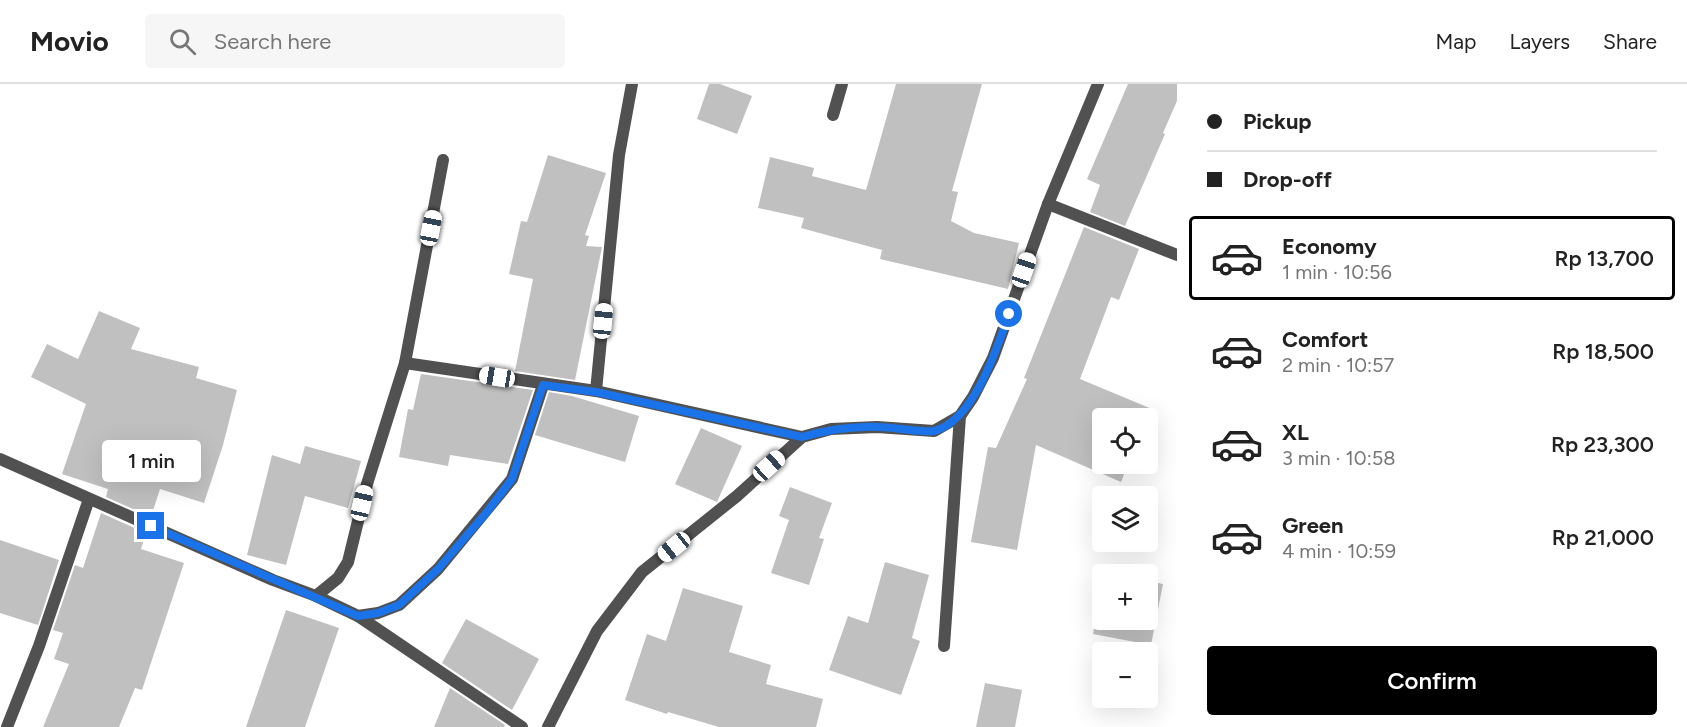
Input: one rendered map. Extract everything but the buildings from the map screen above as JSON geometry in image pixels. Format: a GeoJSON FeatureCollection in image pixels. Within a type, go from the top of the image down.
{"type":"FeatureCollection","features":[{"type":"Feature","properties":{"kind":"street"},"geometry":{"type":"LineString","coordinates":[[596,392],[619,155],[632,84]]}},
{"type":"Feature","properties":{"kind":"street"},"geometry":{"type":"LineString","coordinates":[[833,115],[842,84]]}},
{"type":"Feature","properties":{"kind":"street"},"geometry":{"type":"LineString","coordinates":[[548,727],[597,631],[642,572],[737,496],[802,437],[831,429],[877,427],[934,431],[960,416],[973,397],[993,358],[1048,204],[1098,84]]}},
{"type":"Feature","properties":{"kind":"street"},"geometry":{"type":"LineString","coordinates":[[315,596],[339,578],[348,562],[367,484],[405,363],[444,160]]}},
{"type":"Feature","properties":{"kind":"street"},"geometry":{"type":"LineString","coordinates":[[1048,204],[1177,255]]}},
{"type":"Feature","properties":{"kind":"street"},"geometry":{"type":"LineString","coordinates":[[405,363],[596,392],[802,437]]}},
{"type":"Feature","properties":{"kind":"street"},"geometry":{"type":"LineString","coordinates":[[358,616],[378,613],[399,605],[438,569],[486,513],[512,479],[543,385]]}},
{"type":"Feature","properties":{"kind":"street"},"geometry":{"type":"LineString","coordinates":[[944,646],[960,416]]}},
{"type":"Feature","properties":{"kind":"street"},"geometry":{"type":"LineString","coordinates":[[0,459],[358,616],[522,727]]}},
{"type":"Feature","properties":{"kind":"street"},"geometry":{"type":"LineString","coordinates":[[7,727],[39,646],[89,499]]}},
{"type":"Feature","properties":{"kind":"route"},"geometry":{"type":"LineString","coordinates":[[151,526],[358,616],[378,613],[399,605],[438,569],[512,479],[543,385],[596,392],[802,437],[831,429],[877,427],[934,431],[960,416],[973,397],[993,358],[1009,314]]}}]}
